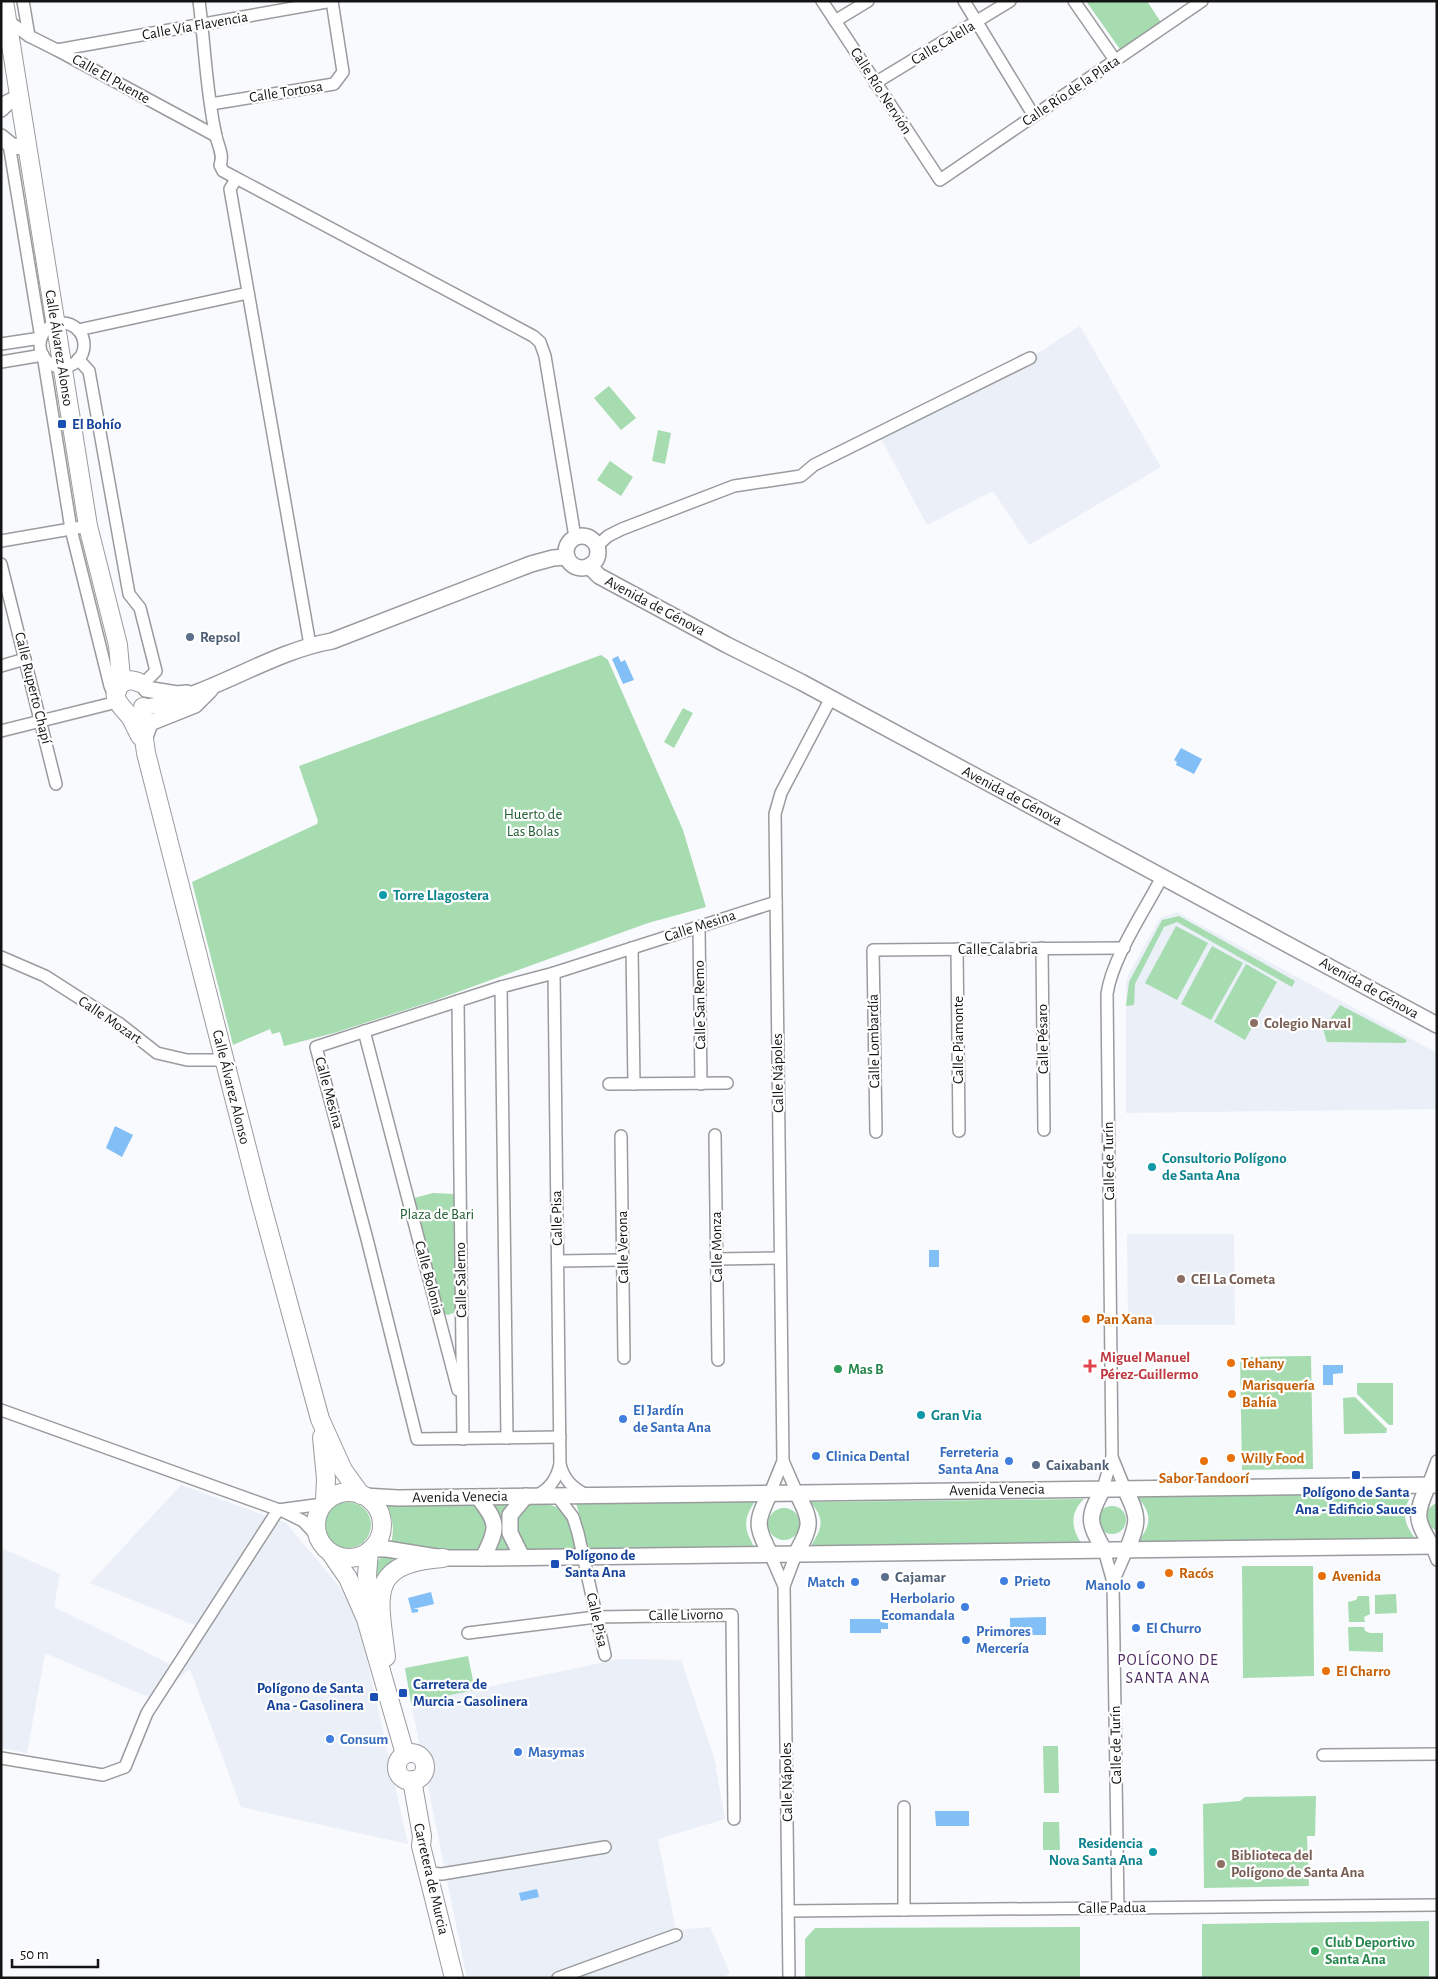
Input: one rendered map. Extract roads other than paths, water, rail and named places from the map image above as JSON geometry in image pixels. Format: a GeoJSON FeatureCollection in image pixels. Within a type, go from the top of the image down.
{"type":"FeatureCollection","features":[{"type":"Feature","properties":{"kind":"main road","name":"Calle Álvarez Alonso"},"geometry":{"type":"LineString","coordinates":[[4,1],[55,324],[70,363],[88,526],[118,645],[129,671],[143,686],[147,698],[143,707],[145,748]]}},
{"type":"Feature","properties":{"kind":"main road","name":"Calle Álvarez Alonso"},"geometry":{"type":"LineString","coordinates":[[118,645],[121,678],[118,704],[135,726],[145,748],[277,1264],[320,1420],[325,1460],[324,1503]]}},
{"type":"Feature","properties":{"kind":"main road"},"geometry":{"type":"LineString","coordinates":[[143,686],[135,681],[126,682],[120,686],[118,704],[131,712],[143,707]]}},
{"type":"Feature","properties":{"kind":"main road","name":"Calle Álvarez Alonso"},"geometry":{"type":"LineString","coordinates":[[320,1420],[343,1470],[363,1495]]}},
{"type":"Feature","properties":{"kind":"main road"},"geometry":{"type":"LineString","coordinates":[[351,1492],[363,1495],[377,1507],[382,1519],[380,1537],[370,1550],[353,1558],[341,1557],[330,1552],[323,1546],[318,1537],[316,1519],[324,1503],[339,1493],[351,1492]]}},
{"type":"Feature","properties":{"kind":"main road","name":"Carretera de Murcia"},"geometry":{"type":"LineString","coordinates":[[370,1550],[366,1575],[368,1601],[392,1705]]}},
{"type":"Feature","properties":{"kind":"main road","name":"Carretera de Murcia"},"geometry":{"type":"LineString","coordinates":[[330,1552],[348,1578],[360,1603],[392,1705],[406,1754],[399,1760],[397,1769],[402,1777],[412,1780],[422,1836],[421,1846],[454,1978]]}},
{"type":"Feature","properties":{"kind":"main road"},"geometry":{"type":"LineString","coordinates":[[392,1705],[380,1605],[383,1587],[393,1572],[404,1565],[417,1560],[443,1558]]}},
{"type":"Feature","properties":{"kind":"street"},"geometry":{"type":"LineString","coordinates":[[23,1],[29,36]]}},
{"type":"Feature","properties":{"kind":"street"},"geometry":{"type":"LineString","coordinates":[[199,1],[211,104],[216,136],[223,158],[220,165],[226,174],[537,338],[544,350],[575,537]]}},
{"type":"Feature","properties":{"kind":"street","name":"Calle Vía Flavencia"},"geometry":{"type":"LineString","coordinates":[[57,50],[332,1]]}},
{"type":"Feature","properties":{"kind":"street","name":"Calle Tortosa"},"geometry":{"type":"LineString","coordinates":[[211,104],[334,84],[343,72],[332,1]]}},
{"type":"Feature","properties":{"kind":"street","name":"Calle Río Nervión"},"geometry":{"type":"LineString","coordinates":[[822,1],[940,180]]}},
{"type":"Feature","properties":{"kind":"street"},"geometry":{"type":"LineString","coordinates":[[835,21],[868,1]]}},
{"type":"Feature","properties":{"kind":"street"},"geometry":{"type":"LineString","coordinates":[[964,1],[1034,116]]}},
{"type":"Feature","properties":{"kind":"street","name":"Calle Calella"},"geometry":{"type":"LineString","coordinates":[[875,83],[1010,1]]}},
{"type":"Feature","properties":{"kind":"street"},"geometry":{"type":"LineString","coordinates":[[1074,1],[1115,60]]}},
{"type":"Feature","properties":{"kind":"street","name":"Calle Río de la Plata"},"geometry":{"type":"LineString","coordinates":[[940,180],[1201,1]]}},
{"type":"Feature","properties":{"kind":"street","name":"Calle El Puente"},"geometry":{"type":"LineString","coordinates":[[7,20],[29,36],[216,136]]}},
{"type":"Feature","properties":{"kind":"street"},"geometry":{"type":"LineString","coordinates":[[1,109],[7,103],[19,98]]}},
{"type":"Feature","properties":{"kind":"street"},"geometry":{"type":"LineString","coordinates":[[4,142],[17,147],[27,147]]}},
{"type":"Feature","properties":{"kind":"street","name":"Calle Álvarez Alonso"},"geometry":{"type":"LineString","coordinates":[[4,142],[41,338],[40,344],[71,529],[110,686],[118,704]]}},
{"type":"Feature","properties":{"kind":"street"},"geometry":{"type":"LineString","coordinates":[[236,179],[230,189],[310,645]]}},
{"type":"Feature","properties":{"kind":"street"},"geometry":{"type":"LineString","coordinates":[[78,330],[248,293]]}},
{"type":"Feature","properties":{"kind":"street"},"geometry":{"type":"LineString","coordinates":[[1,344],[41,338],[48,328],[55,324],[67,323],[78,330],[84,344],[70,363],[51,363],[43,355],[1,362]]}},
{"type":"Feature","properties":{"kind":"street"},"geometry":{"type":"LineString","coordinates":[[597,546],[608,536],[622,529],[734,486],[801,476],[814,465],[1030,358]]}},
{"type":"Feature","properties":{"kind":"street","name":"Calle Álvarez Alonso"},"geometry":{"type":"LineString","coordinates":[[70,363],[89,371],[129,594],[140,608],[156,671],[143,686]]}},
{"type":"Feature","properties":{"kind":"street"},"geometry":{"type":"LineString","coordinates":[[1,541],[88,526]]}},
{"type":"Feature","properties":{"kind":"street"},"geometry":{"type":"LineString","coordinates":[[575,537],[588,537],[597,546],[598,555],[589,566],[576,566],[567,557],[567,545],[575,537]]}},
{"type":"Feature","properties":{"kind":"street"},"geometry":{"type":"LineString","coordinates":[[143,707],[169,703],[310,645],[332,641],[531,564],[553,558],[567,557]]}},
{"type":"Feature","properties":{"kind":"street","name":"Calle Ruperto Chapí"},"geometry":{"type":"LineString","coordinates":[[1,564],[6,600],[25,659],[56,784]]}},
{"type":"Feature","properties":{"kind":"street","name":"Avenida de Génova"},"geometry":{"type":"LineString","coordinates":[[589,566],[599,576],[831,698],[1437,1025]]}},
{"type":"Feature","properties":{"kind":"street"},"geometry":{"type":"LineString","coordinates":[[1,666],[25,659]]}},
{"type":"Feature","properties":{"kind":"street"},"geometry":{"type":"LineString","coordinates":[[143,686],[182,694],[218,684]]}},
{"type":"Feature","properties":{"kind":"street"},"geometry":{"type":"LineString","coordinates":[[145,748],[145,733],[150,723],[195,704],[218,684]]}},
{"type":"Feature","properties":{"kind":"street","name":"Calle Nápoles"},"geometry":{"type":"LineString","coordinates":[[797,1493],[783,1461],[775,822],[776,807],[784,786],[831,698]]}},
{"type":"Feature","properties":{"kind":"street"},"geometry":{"type":"LineString","coordinates":[[1,732],[118,704]]}},
{"type":"Feature","properties":{"kind":"street","name":"Calle de Turín"},"geometry":{"type":"LineString","coordinates":[[1103,1489],[1112,1457],[1107,1004],[1109,983],[1124,948],[1162,877]]}},
{"type":"Feature","properties":{"kind":"street","name":"Calle Mesina"},"geometry":{"type":"LineString","coordinates":[[560,1437],[418,1439],[316,1047],[501,987],[554,973],[776,902]]}},
{"type":"Feature","properties":{"kind":"street","name":"Calle San Remo"},"geometry":{"type":"LineString","coordinates":[[699,927],[701,1084]]}},
{"type":"Feature","properties":{"kind":"street"},"geometry":{"type":"LineString","coordinates":[[632,948],[634,1084]]}},
{"type":"Feature","properties":{"kind":"street","name":"Calle Pésaro"},"geometry":{"type":"LineString","coordinates":[[1042,948],[1044,1130]]}},
{"type":"Feature","properties":{"kind":"street","name":"Calle Calabria"},"geometry":{"type":"LineString","coordinates":[[872,950],[1124,948]]}},
{"type":"Feature","properties":{"kind":"street","name":"Calle Piamonte"},"geometry":{"type":"LineString","coordinates":[[957,949],[959,1131]]}},
{"type":"Feature","properties":{"kind":"street","name":"Calle Lombardía"},"geometry":{"type":"LineString","coordinates":[[872,950],[876,1132]]}},
{"type":"Feature","properties":{"kind":"street","name":"Calle Mozart"},"geometry":{"type":"LineString","coordinates":[[1,957],[45,976],[120,1024],[157,1053],[187,1060],[224,1060]]}},
{"type":"Feature","properties":{"kind":"street","name":"Calle Pisa"},"geometry":{"type":"LineString","coordinates":[[531,1496],[542,1493],[552,1484],[560,1464],[554,973]]}},
{"type":"Feature","properties":{"kind":"street"},"geometry":{"type":"LineString","coordinates":[[501,987],[507,1438]]}},
{"type":"Feature","properties":{"kind":"street","name":"Calle Salerno"},"geometry":{"type":"LineString","coordinates":[[458,1001],[464,1439]]}},
{"type":"Feature","properties":{"kind":"street","name":"Calle Bolonia"},"geometry":{"type":"LineString","coordinates":[[364,1031],[463,1408]]}},
{"type":"Feature","properties":{"kind":"street"},"geometry":{"type":"LineString","coordinates":[[609,1084],[727,1083]]}},
{"type":"Feature","properties":{"kind":"street","name":"Calle Monza"},"geometry":{"type":"LineString","coordinates":[[715,1135],[718,1360]]}},
{"type":"Feature","properties":{"kind":"street","name":"Calle Verona"},"geometry":{"type":"LineString","coordinates":[[621,1136],[624,1358]]}},
{"type":"Feature","properties":{"kind":"street"},"geometry":{"type":"LineString","coordinates":[[717,1259],[780,1258]]}},
{"type":"Feature","properties":{"kind":"street"},"geometry":{"type":"LineString","coordinates":[[558,1261],[623,1260]]}},
{"type":"Feature","properties":{"kind":"street"},"geometry":{"type":"LineString","coordinates":[[1,1410],[278,1510],[303,1521],[318,1537]]}},
{"type":"Feature","properties":{"kind":"street","name":"Calle de Turín"},"geometry":{"type":"LineString","coordinates":[[1112,1457],[1125,1489]]}},
{"type":"Feature","properties":{"kind":"street","name":"Calle Nápoles"},"geometry":{"type":"LineString","coordinates":[[770,1493],[783,1461]]}},
{"type":"Feature","properties":{"kind":"street"},"geometry":{"type":"LineString","coordinates":[[1435,1551],[1418,1524],[1419,1506],[1432,1485],[1437,1461]]}},
{"type":"Feature","properties":{"kind":"street","name":"Calle Pisa"},"geometry":{"type":"LineString","coordinates":[[560,1464],[566,1479],[579,1492],[587,1495]]}},
{"type":"Feature","properties":{"kind":"street","name":"Avenida Venecia"},"geometry":{"type":"LineString","coordinates":[[363,1495],[398,1498],[1432,1485]]}},
{"type":"Feature","properties":{"kind":"street"},"geometry":{"type":"LineString","coordinates":[[1103,1489],[1091,1510],[1092,1529],[1104,1550]]}},
{"type":"Feature","properties":{"kind":"street"},"geometry":{"type":"LineString","coordinates":[[1125,1489],[1135,1510],[1136,1528],[1127,1550]]}},
{"type":"Feature","properties":{"kind":"street"},"geometry":{"type":"LineString","coordinates":[[770,1493],[759,1515],[760,1532],[770,1554]]}},
{"type":"Feature","properties":{"kind":"street"},"geometry":{"type":"LineString","coordinates":[[796,1554],[808,1532],[808,1515],[797,1493]]}},
{"type":"Feature","properties":{"kind":"street"},"geometry":{"type":"LineString","coordinates":[[522,1557],[510,1533],[510,1515],[531,1496]]}},
{"type":"Feature","properties":{"kind":"street"},"geometry":{"type":"LineString","coordinates":[[556,1496],[573,1517],[583,1557]]}},
{"type":"Feature","properties":{"kind":"street"},"geometry":{"type":"LineString","coordinates":[[478,1497],[492,1516],[494,1535],[483,1558]]}},
{"type":"Feature","properties":{"kind":"street"},"geometry":{"type":"LineString","coordinates":[[1,1758],[103,1775],[125,1767],[147,1712],[278,1510],[324,1503]]}},
{"type":"Feature","properties":{"kind":"street"},"geometry":{"type":"LineString","coordinates":[[370,1550],[387,1549],[443,1558],[1104,1550],[1435,1551]]}},
{"type":"Feature","properties":{"kind":"street","name":"Calle de Turín"},"geometry":{"type":"LineString","coordinates":[[1104,1550],[1113,1582],[1118,1908]]}},
{"type":"Feature","properties":{"kind":"street","name":"Calle de Turín"},"geometry":{"type":"LineString","coordinates":[[1113,1582],[1127,1550]]}},
{"type":"Feature","properties":{"kind":"street","name":"Calle Nápoles"},"geometry":{"type":"LineString","coordinates":[[770,1554],[784,1586]]}},
{"type":"Feature","properties":{"kind":"street","name":"Calle Nápoles"},"geometry":{"type":"LineString","coordinates":[[789,1978],[784,1586],[796,1554]]}},
{"type":"Feature","properties":{"kind":"street","name":"Calle Pisa"},"geometry":{"type":"LineString","coordinates":[[583,1557],[605,1655]]}},
{"type":"Feature","properties":{"kind":"street","name":"Calle Livorno"},"geometry":{"type":"LineString","coordinates":[[468,1633],[596,1617],[732,1615],[734,1818]]}},
{"type":"Feature","properties":{"kind":"street"},"geometry":{"type":"LineString","coordinates":[[1323,1756],[1437,1754]]}},
{"type":"Feature","properties":{"kind":"street"},"geometry":{"type":"LineString","coordinates":[[904,1807],[904,1910]]}},
{"type":"Feature","properties":{"kind":"street"},"geometry":{"type":"LineString","coordinates":[[428,1873],[442,1874],[605,1847]]}},
{"type":"Feature","properties":{"kind":"street","name":"Calle Padua"},"geometry":{"type":"LineString","coordinates":[[788,1911],[1437,1905]]}},
{"type":"Feature","properties":{"kind":"street"},"geometry":{"type":"LineString","coordinates":[[558,1978],[676,1935]]}},
{"type":"Feature","properties":{"kind":"water"},"geometry":{"type":"Polygon","coordinates":[[[618,656],[621,662],[625,660],[634,680],[623,684],[612,659],[618,656]]]}},
{"type":"Feature","properties":{"kind":"water"},"geometry":{"type":"Polygon","coordinates":[[[1181,748],[1202,759],[1194,774],[1176,765],[1177,762],[1174,760],[1181,748]]]}},
{"type":"Feature","properties":{"kind":"water"},"geometry":{"type":"Polygon","coordinates":[[[115,1126],[133,1135],[122,1157],[106,1148],[115,1126]]]}},
{"type":"Feature","properties":{"kind":"water"},"geometry":{"type":"Polygon","coordinates":[[[929,1250],[939,1250],[939,1267],[929,1267],[929,1250]]]}},
{"type":"Feature","properties":{"kind":"water"},"geometry":{"type":"Polygon","coordinates":[[[1323,1365],[1343,1365],[1343,1373],[1333,1374],[1333,1385],[1323,1385],[1323,1365]]]}},
{"type":"Feature","properties":{"kind":"water"},"geometry":{"type":"Polygon","coordinates":[[[431,1592],[434,1604],[413,1609],[418,1609],[418,1612],[412,1613],[408,1598],[431,1592]]]}},
{"type":"Feature","properties":{"kind":"water"},"geometry":{"type":"Polygon","coordinates":[[[1046,1617],[1046,1635],[1010,1635],[1010,1618],[1046,1617]]]}},
{"type":"Feature","properties":{"kind":"water"},"geometry":{"type":"Polygon","coordinates":[[[850,1619],[881,1619],[881,1622],[888,1623],[888,1629],[881,1629],[881,1633],[850,1633],[850,1619]]]}},
{"type":"Feature","properties":{"kind":"water"},"geometry":{"type":"Polygon","coordinates":[[[935,1811],[969,1811],[969,1826],[936,1826],[935,1811]]]}},
{"type":"Feature","properties":{"kind":"water"},"geometry":{"type":"Polygon","coordinates":[[[537,1889],[539,1897],[521,1901],[519,1893],[537,1889]]]}},
{"type":"Feature","properties":{"kind":"place","name":"El Bohío"},"geometry":{"type":"Point","coordinates":[62,424]}},
{"type":"Feature","properties":{"kind":"place","name":"Repsol"},"geometry":{"type":"Point","coordinates":[190,637]}},
{"type":"Feature","properties":{"kind":"place","name":"Torre Llagostera"},"geometry":{"type":"Point","coordinates":[383,895]}},
{"type":"Feature","properties":{"kind":"place","name":"Colegio Narval"},"geometry":{"type":"Point","coordinates":[1254,1023]}},
{"type":"Feature","properties":{"kind":"place","name":"Consultorio Polígono de Santa Ana"},"geometry":{"type":"Point","coordinates":[1152,1167]}},
{"type":"Feature","properties":{"kind":"place","name":"CEI La Cometa"},"geometry":{"type":"Point","coordinates":[1181,1279]}},
{"type":"Feature","properties":{"kind":"place","name":"Pan Xana"},"geometry":{"type":"Point","coordinates":[1086,1319]}},
{"type":"Feature","properties":{"kind":"place","name":"Tehany"},"geometry":{"type":"Point","coordinates":[1231,1363]}},
{"type":"Feature","properties":{"kind":"place","name":"Miguel Manuel Pérez-Guillermo"},"geometry":{"type":"Point","coordinates":[1090,1366]}},
{"type":"Feature","properties":{"kind":"place","name":"Mas B"},"geometry":{"type":"Point","coordinates":[838,1369]}},
{"type":"Feature","properties":{"kind":"place","name":"Marisquería Bahía"},"geometry":{"type":"Point","coordinates":[1232,1394]}},
{"type":"Feature","properties":{"kind":"place","name":"Gran Via"},"geometry":{"type":"Point","coordinates":[921,1415]}},
{"type":"Feature","properties":{"kind":"place","name":"El Jardín de Santa Ana"},"geometry":{"type":"Point","coordinates":[623,1419]}},
{"type":"Feature","properties":{"kind":"place","name":"Clinica Dental"},"geometry":{"type":"Point","coordinates":[816,1456]}},
{"type":"Feature","properties":{"kind":"place","name":"Willy Food"},"geometry":{"type":"Point","coordinates":[1231,1458]}},
{"type":"Feature","properties":{"kind":"place","name":"Ferreteria Santa Ana"},"geometry":{"type":"Point","coordinates":[1009,1461]}},
{"type":"Feature","properties":{"kind":"place","name":"Sabor Tandoorí"},"geometry":{"type":"Point","coordinates":[1204,1461]}},
{"type":"Feature","properties":{"kind":"place","name":"Caixabank"},"geometry":{"type":"Point","coordinates":[1036,1465]}},
{"type":"Feature","properties":{"kind":"place","name":"Polígono de Santa Ana - Edificio Sauces"},"geometry":{"type":"Point","coordinates":[1356,1475]}},
{"type":"Feature","properties":{"kind":"place","name":"Polígono de Santa Ana"},"geometry":{"type":"Point","coordinates":[555,1564]}},
{"type":"Feature","properties":{"kind":"place","name":"Racós"},"geometry":{"type":"Point","coordinates":[1169,1573]}},
{"type":"Feature","properties":{"kind":"place","name":"Avenida"},"geometry":{"type":"Point","coordinates":[1322,1576]}},
{"type":"Feature","properties":{"kind":"place","name":"Cajamar"},"geometry":{"type":"Point","coordinates":[885,1577]}},
{"type":"Feature","properties":{"kind":"place","name":"Prieto"},"geometry":{"type":"Point","coordinates":[1004,1581]}},
{"type":"Feature","properties":{"kind":"place","name":"Match"},"geometry":{"type":"Point","coordinates":[855,1582]}},
{"type":"Feature","properties":{"kind":"place","name":"Manolo"},"geometry":{"type":"Point","coordinates":[1141,1585]}},
{"type":"Feature","properties":{"kind":"place","name":"Herbolario Ecomandala"},"geometry":{"type":"Point","coordinates":[965,1607]}},
{"type":"Feature","properties":{"kind":"place","name":"El Churro"},"geometry":{"type":"Point","coordinates":[1136,1628]}},
{"type":"Feature","properties":{"kind":"place","name":"Primores Mercería"},"geometry":{"type":"Point","coordinates":[966,1640]}},
{"type":"Feature","properties":{"kind":"place","name":"El Charro"},"geometry":{"type":"Point","coordinates":[1326,1671]}},
{"type":"Feature","properties":{"kind":"place","name":"Carretera de Murcia - Gasolinera"},"geometry":{"type":"Point","coordinates":[403,1693]}},
{"type":"Feature","properties":{"kind":"place","name":"Polígono de Santa Ana - Gasolinera"},"geometry":{"type":"Point","coordinates":[374,1697]}},
{"type":"Feature","properties":{"kind":"place","name":"Consum"},"geometry":{"type":"Point","coordinates":[330,1739]}},
{"type":"Feature","properties":{"kind":"place","name":"Masymas"},"geometry":{"type":"Point","coordinates":[518,1752]}},
{"type":"Feature","properties":{"kind":"place","name":"Residencia Nova Santa Ana"},"geometry":{"type":"Point","coordinates":[1153,1852]}},
{"type":"Feature","properties":{"kind":"place","name":"Biblioteca del Polígono de Santa Ana"},"geometry":{"type":"Point","coordinates":[1221,1864]}},
{"type":"Feature","properties":{"kind":"place","name":"Club Deportivo Santa Ana"},"geometry":{"type":"Point","coordinates":[1315,1951]}},
{"type":"Feature","properties":{"kind":"district","name":"POLÍGONO DE SANTA ANA"},"geometry":{"type":"Point","coordinates":[1168,1669]}},
{"type":"Feature","properties":{"kind":"park label","name":"Huerto de Las Bolas"},"geometry":{"type":"Point","coordinates":[533,822]}},
{"type":"Feature","properties":{"kind":"park label","name":"Plaza de Bari"},"geometry":{"type":"Point","coordinates":[437,1214]}}]}
